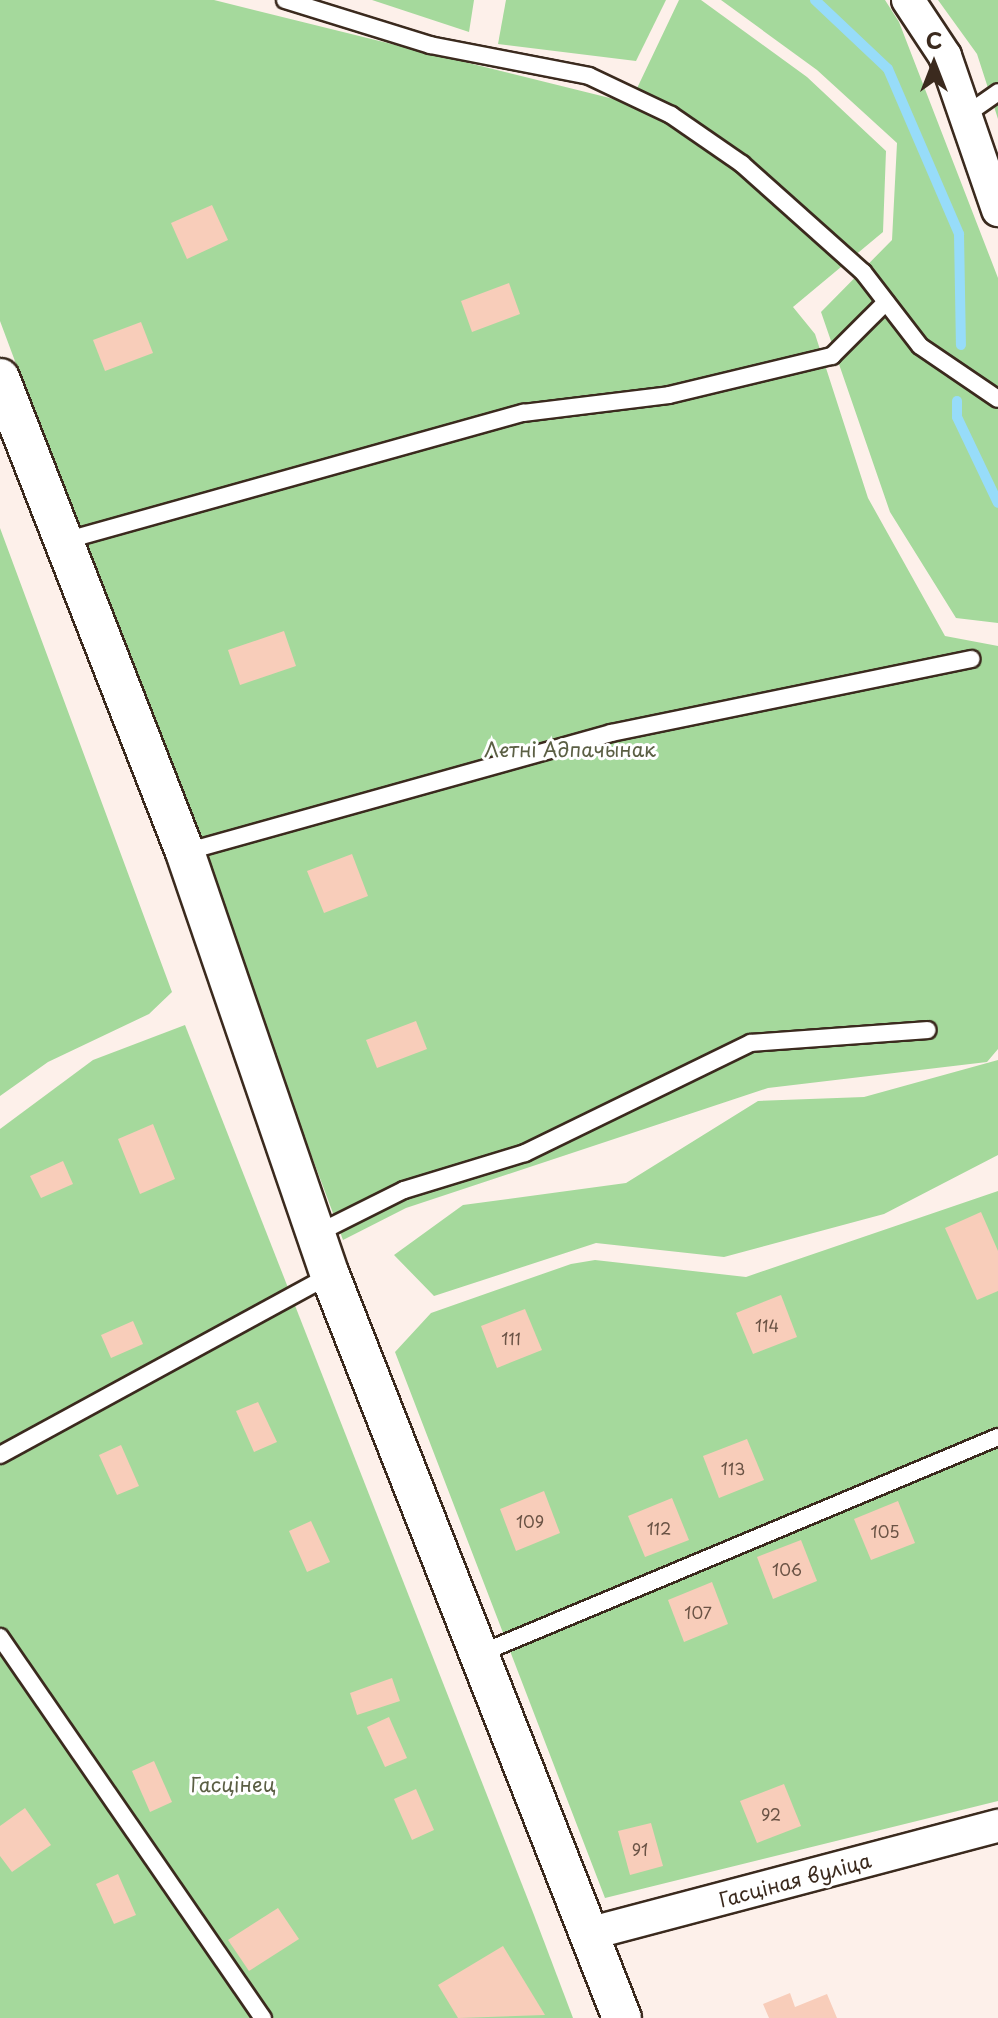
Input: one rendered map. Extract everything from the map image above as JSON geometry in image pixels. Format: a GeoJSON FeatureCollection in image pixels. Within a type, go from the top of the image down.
{"type":"FeatureCollection","features":[{"type":"Feature","properties":{"kind":"street"},"geometry":{"type":"LineString","coordinates":[[908,0],[945,56],[998,210]]}},
{"type":"Feature","properties":{"kind":"street"},"geometry":{"type":"LineString","coordinates":[[0,378],[185,852],[330,1275],[478,1655],[592,1933],[622,2018]]}},
{"type":"Feature","properties":{"kind":"street","name":"Гасціная вуліца"},"geometry":{"type":"LineString","coordinates":[[592,1933],[998,1826]]}},
{"type":"Feature","properties":{"kind":"lane"},"geometry":{"type":"LineString","coordinates":[[285,0],[430,45],[589,76],[671,115],[742,164],[863,272],[920,346],[998,399]]}},
{"type":"Feature","properties":{"kind":"lane"},"geometry":{"type":"LineString","coordinates":[[967,114],[998,92]]}},
{"type":"Feature","properties":{"kind":"lane"},"geometry":{"type":"LineString","coordinates":[[64,541],[523,413],[669,395],[832,356],[886,302]]}},
{"type":"Feature","properties":{"kind":"lane"},"geometry":{"type":"LineString","coordinates":[[185,852],[611,733],[971,659]]}},
{"type":"Feature","properties":{"kind":"lane"},"geometry":{"type":"LineString","coordinates":[[316,1234],[404,1190],[525,1153],[751,1043],[928,1030]]}},
{"type":"Feature","properties":{"kind":"lane"},"geometry":{"type":"LineString","coordinates":[[0,1455],[330,1275]]}},
{"type":"Feature","properties":{"kind":"lane"},"geometry":{"type":"LineString","coordinates":[[478,1655],[998,1437]]}},
{"type":"Feature","properties":{"kind":"lane"},"geometry":{"type":"LineString","coordinates":[[0,1637],[263,2018]]}},
{"type":"Feature","properties":{"kind":"green space","name":"Летні Адпачынак"},"geometry":{"type":"Polygon","coordinates":[[[0,0],[214,0],[630,103],[679,0],[701,0],[807,77],[886,151],[883,232],[793,307],[815,334],[868,498],[945,636],[998,646],[998,1049],[987,1062],[768,1088],[406,1208],[343,1240],[0,321],[0,0]]]}},
{"type":"Feature","properties":{"kind":"green space"},"geometry":{"type":"Polygon","coordinates":[[[372,0],[474,0],[469,32],[372,0]]]}},
{"type":"Feature","properties":{"kind":"green space"},"geometry":{"type":"Polygon","coordinates":[[[506,0],[666,0],[636,61],[498,44],[506,0]]]}},
{"type":"Feature","properties":{"kind":"green space"},"geometry":{"type":"Polygon","coordinates":[[[721,0],[885,0],[899,22],[998,278],[998,623],[956,618],[890,512],[821,312],[892,240],[897,143],[817,70],[721,0]]]}},
{"type":"Feature","properties":{"kind":"green space"},"geometry":{"type":"Polygon","coordinates":[[[938,0],[998,0],[998,119],[977,54],[938,0]]]}},
{"type":"Feature","properties":{"kind":"green space"},"geometry":{"type":"Polygon","coordinates":[[[0,528],[172,992],[149,1014],[48,1062],[0,1096],[0,528]]]}},
{"type":"Feature","properties":{"kind":"green space","name":"Гасцінец"},"geometry":{"type":"Polygon","coordinates":[[[185,1025],[573,2018],[0,2018],[0,1129],[93,1060],[185,1025]]]}},
{"type":"Feature","properties":{"kind":"green space"},"geometry":{"type":"Polygon","coordinates":[[[998,1060],[998,1155],[884,1214],[724,1257],[596,1243],[434,1296],[394,1255],[463,1205],[626,1183],[758,1101],[864,1097],[998,1060]]]}},
{"type":"Feature","properties":{"kind":"green space"},"geometry":{"type":"Polygon","coordinates":[[[998,1191],[998,1801],[605,1898],[395,1352],[431,1313],[571,1264],[595,1260],[746,1277],[998,1191]]]}},
{"type":"Feature","properties":{"kind":"building"},"geometry":{"type":"Polygon","coordinates":[[[212,205],[228,240],[187,259],[171,223],[212,205]]]}},
{"type":"Feature","properties":{"kind":"building"},"geometry":{"type":"Polygon","coordinates":[[[509,283],[520,314],[472,332],[461,301],[509,283]]]}},
{"type":"Feature","properties":{"kind":"building"},"geometry":{"type":"Polygon","coordinates":[[[141,322],[153,353],[105,371],[93,340],[141,322]]]}},
{"type":"Feature","properties":{"kind":"building"},"geometry":{"type":"Polygon","coordinates":[[[284,631],[296,666],[240,685],[228,650],[284,631]]]}},
{"type":"Feature","properties":{"kind":"building"},"geometry":{"type":"Polygon","coordinates":[[[352,854],[368,896],[324,913],[307,871],[352,854]]]}},
{"type":"Feature","properties":{"kind":"building"},"geometry":{"type":"Polygon","coordinates":[[[416,1021],[427,1049],[377,1068],[366,1040],[416,1021]]]}},
{"type":"Feature","properties":{"kind":"building"},"geometry":{"type":"Polygon","coordinates":[[[153,1124],[175,1179],[140,1194],[118,1139],[153,1124]]]}},
{"type":"Feature","properties":{"kind":"building"},"geometry":{"type":"Polygon","coordinates":[[[63,1161],[73,1184],[41,1198],[30,1176],[63,1161]]]}},
{"type":"Feature","properties":{"kind":"building"},"geometry":{"type":"Polygon","coordinates":[[[981,1212],[998,1251],[998,1291],[977,1300],[945,1228],[981,1212]]]}},
{"type":"Feature","properties":{"kind":"building"},"geometry":{"type":"Polygon","coordinates":[[[781,1295],[797,1337],[753,1354],[736,1313],[781,1295]]]}},
{"type":"Feature","properties":{"kind":"building"},"geometry":{"type":"Polygon","coordinates":[[[525,1309],[542,1350],[497,1368],[481,1326],[525,1309]]]}},
{"type":"Feature","properties":{"kind":"building"},"geometry":{"type":"Polygon","coordinates":[[[133,1321],[143,1344],[111,1358],[101,1335],[133,1321]]]}},
{"type":"Feature","properties":{"kind":"building"},"geometry":{"type":"Polygon","coordinates":[[[258,1402],[277,1442],[254,1452],[236,1411],[258,1402]]]}},
{"type":"Feature","properties":{"kind":"building"},"geometry":{"type":"Polygon","coordinates":[[[747,1439],[764,1480],[719,1498],[703,1456],[747,1439]]]}},
{"type":"Feature","properties":{"kind":"building"},"geometry":{"type":"Polygon","coordinates":[[[121,1445],[139,1486],[117,1495],[99,1455],[121,1445]]]}},
{"type":"Feature","properties":{"kind":"building"},"geometry":{"type":"Polygon","coordinates":[[[544,1491],[560,1533],[516,1551],[500,1509],[544,1491]]]}},
{"type":"Feature","properties":{"kind":"building"},"geometry":{"type":"Polygon","coordinates":[[[672,1498],[689,1540],[645,1557],[628,1516],[672,1498]]]}},
{"type":"Feature","properties":{"kind":"building"},"geometry":{"type":"Polygon","coordinates":[[[898,1501],[915,1543],[871,1560],[854,1519],[898,1501]]]}},
{"type":"Feature","properties":{"kind":"building"},"geometry":{"type":"Polygon","coordinates":[[[311,1521],[330,1562],[307,1572],[289,1531],[311,1521]]]}},
{"type":"Feature","properties":{"kind":"building"},"geometry":{"type":"Polygon","coordinates":[[[801,1540],[817,1581],[773,1599],[757,1557],[801,1540]]]}},
{"type":"Feature","properties":{"kind":"building"},"geometry":{"type":"Polygon","coordinates":[[[712,1582],[728,1624],[684,1642],[668,1600],[712,1582]]]}},
{"type":"Feature","properties":{"kind":"building"},"geometry":{"type":"Polygon","coordinates":[[[392,1678],[400,1701],[357,1715],[350,1693],[392,1678]]]}},
{"type":"Feature","properties":{"kind":"building"},"geometry":{"type":"Polygon","coordinates":[[[389,1717],[407,1758],[385,1767],[367,1727],[389,1717]]]}},
{"type":"Feature","properties":{"kind":"building"},"geometry":{"type":"Polygon","coordinates":[[[154,1761],[172,1802],[150,1812],[132,1771],[154,1761]]]}},
{"type":"Feature","properties":{"kind":"building"},"geometry":{"type":"Polygon","coordinates":[[[784,1784],[801,1826],[757,1843],[740,1801],[784,1784]]]}},
{"type":"Feature","properties":{"kind":"building"},"geometry":{"type":"Polygon","coordinates":[[[416,1789],[434,1830],[412,1840],[394,1799],[416,1789]]]}},
{"type":"Feature","properties":{"kind":"building"},"geometry":{"type":"Polygon","coordinates":[[[25,1808],[51,1845],[12,1872],[0,1856],[0,1826],[25,1808]]]}},
{"type":"Feature","properties":{"kind":"building"},"geometry":{"type":"Polygon","coordinates":[[[651,1823],[663,1866],[630,1875],[618,1831],[651,1823]]]}},
{"type":"Feature","properties":{"kind":"building"},"geometry":{"type":"Polygon","coordinates":[[[118,1874],[136,1915],[114,1924],[96,1884],[118,1874]]]}},
{"type":"Feature","properties":{"kind":"building"},"geometry":{"type":"Polygon","coordinates":[[[278,1908],[299,1939],[249,1971],[228,1940],[278,1908]]]}},
{"type":"Feature","properties":{"kind":"building"},"geometry":{"type":"Polygon","coordinates":[[[503,1946],[545,2015],[458,2018],[438,1985],[503,1946]]]}},
{"type":"Feature","properties":{"kind":"building"},"geometry":{"type":"Polygon","coordinates":[[[790,1993],[795,2007],[827,1994],[837,2018],[769,2018],[763,2004],[790,1993]]]}},
{"type":"Feature","properties":{"kind":"waterway"},"geometry":{"type":"LineString","coordinates":[[815,0],[888,69],[959,234],[961,345]]}},
{"type":"Feature","properties":{"kind":"waterway"},"geometry":{"type":"LineString","coordinates":[[957,401],[957,417],[998,503]]}}]}
